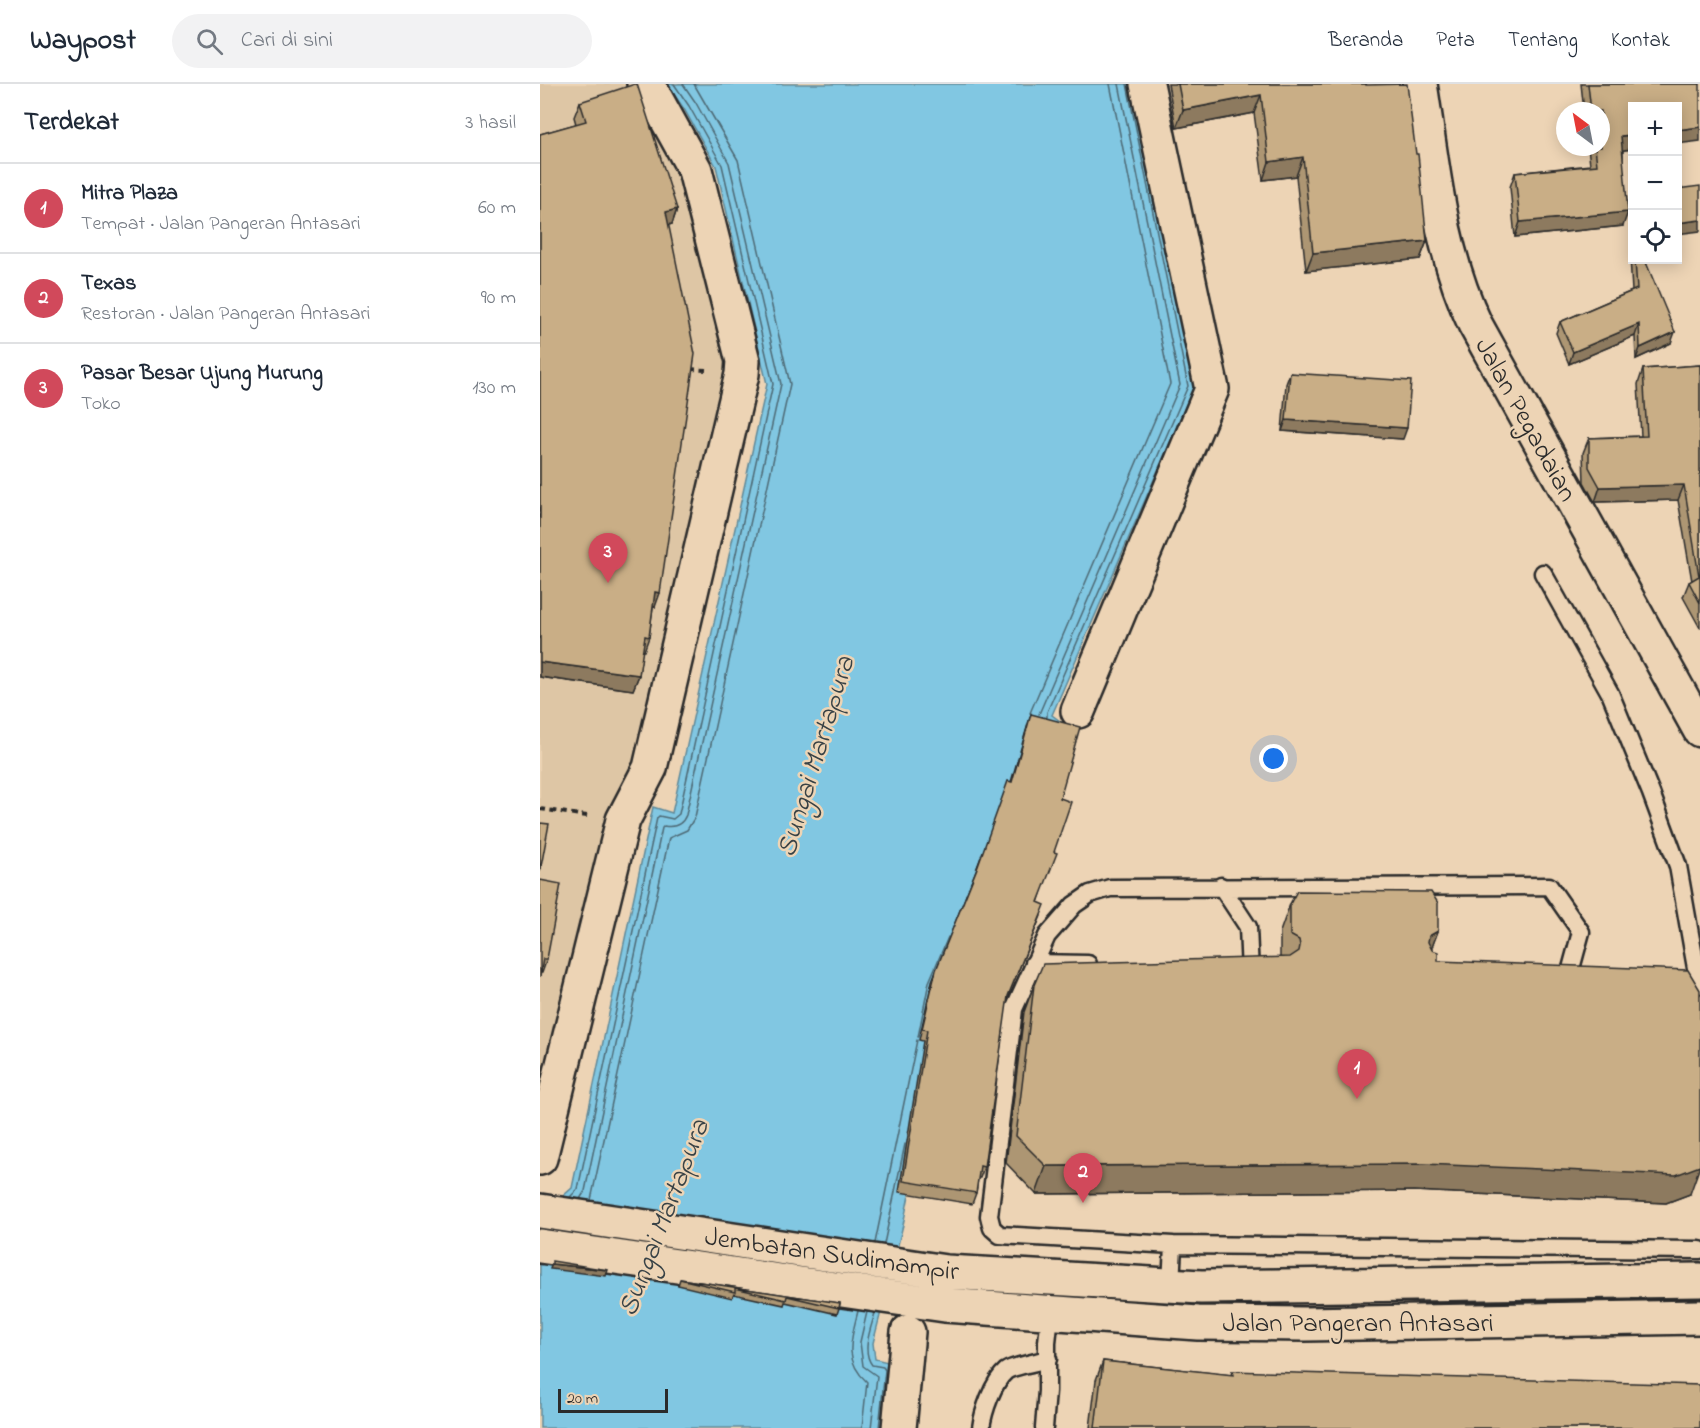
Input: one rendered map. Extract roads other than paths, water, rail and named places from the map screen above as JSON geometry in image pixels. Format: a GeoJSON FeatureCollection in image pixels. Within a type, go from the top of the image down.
{"type":"FeatureCollection","features":[{"type":"Feature","properties":{"kind":"main road"},"geometry":{"type":"LineString","coordinates":[[540,1158],[623,820],[650,768],[742,374],[743,361],[695,170],[652,92],[644,84]]}},
{"type":"Feature","properties":{"kind":"main road"},"geometry":{"type":"LineString","coordinates":[[1078,711],[1212,389],[1148,84]]}},
{"type":"Feature","properties":{"kind":"main road","name":"Jalan Pegadaian"},"geometry":{"type":"LineString","coordinates":[[1426,85],[1438,201],[1450,261],[1464,301],[1700,730]]}},
{"type":"Feature","properties":{"kind":"main road","name":"Jembatan Sudimampir"},"geometry":{"type":"LineString","coordinates":[[540,1211],[946,1272],[1017,1276]]}},
{"type":"Feature","properties":{"kind":"main road","name":"Jembatan Sudimampir"},"geometry":{"type":"LineString","coordinates":[[540,1246],[945,1305],[1015,1311]]}},
{"type":"Feature","properties":{"kind":"main road","name":"Jalan Pangeran Antasari"},"geometry":{"type":"LineString","coordinates":[[1017,1276],[1186,1286],[1696,1265]]}},
{"type":"Feature","properties":{"kind":"main road"},"geometry":{"type":"LineString","coordinates":[[1186,1286],[1198,1323]]}},
{"type":"Feature","properties":{"kind":"main road","name":"Jalan Pangeran Antasari"},"geometry":{"type":"LineString","coordinates":[[1015,1311],[1198,1323],[1305,1324],[1700,1317]]}},
{"type":"Feature","properties":{"kind":"main road"},"geometry":{"type":"LineString","coordinates":[[899,1428],[908,1332]]}},
{"type":"Feature","properties":{"kind":"lane"},"geometry":{"type":"LineString","coordinates":[[1544,573],[1610,693],[1678,866],[1695,986]]}},
{"type":"Feature","properties":{"kind":"lane"},"geometry":{"type":"LineString","coordinates":[[1221,886],[1248,927],[1250,973]]}},
{"type":"Feature","properties":{"kind":"lane"},"geometry":{"type":"LineString","coordinates":[[1593,977],[1564,975],[1581,932],[1549,886],[1221,886],[1110,888],[1090,894],[1074,905],[1047,936],[1014,1009],[989,1216],[992,1228],[1000,1235],[1173,1245],[1696,1265]]}},
{"type":"Feature","properties":{"kind":"lane"},"geometry":{"type":"LineString","coordinates":[[1034,963],[1104,964]]}},
{"type":"Feature","properties":{"kind":"lane"},"geometry":{"type":"LineString","coordinates":[[1231,968],[1250,973],[1270,973]]}},
{"type":"Feature","properties":{"kind":"lane"},"geometry":{"type":"LineString","coordinates":[[1173,1245],[1186,1286]]}},
{"type":"Feature","properties":{"kind":"lane"},"geometry":{"type":"LineString","coordinates":[[1044,1428],[1050,1312],[1056,1279]]}},
{"type":"Feature","properties":{"kind":"lane"},"geometry":{"type":"LineString","coordinates":[[981,1428],[982,1418],[994,1388],[1007,1371],[1048,1359]]}},
{"type":"Feature","properties":{"kind":"water","name":"Sungai Martapura"},"geometry":{"type":"Polygon","coordinates":[[[667,84],[1132,84],[1194,387],[1052,715],[1064,724],[951,987],[903,1225],[873,1343],[875,1359],[892,1363],[884,1428],[540,1428],[540,1216],[572,1188],[653,807],[672,813],[767,384],[716,166],[667,84]]]}},
{"type":"Feature","properties":{"kind":"place","name":"Pasar Besar Ujung Murung"},"geometry":{"type":"Point","coordinates":[608,583]}},
{"type":"Feature","properties":{"kind":"place","name":"Mitra Plaza"},"geometry":{"type":"Point","coordinates":[1357,1099]}},
{"type":"Feature","properties":{"kind":"place","name":"Texas"},"geometry":{"type":"Point","coordinates":[1083,1203]}}]}
